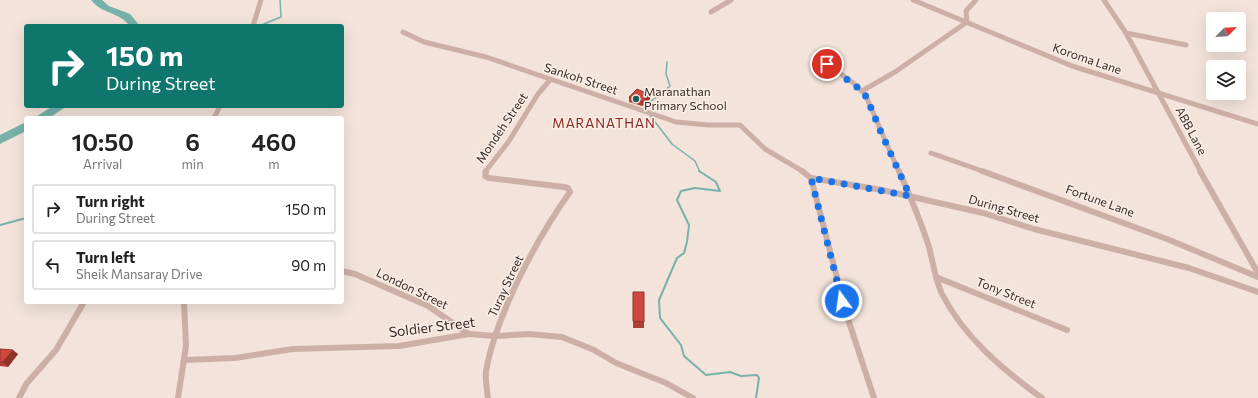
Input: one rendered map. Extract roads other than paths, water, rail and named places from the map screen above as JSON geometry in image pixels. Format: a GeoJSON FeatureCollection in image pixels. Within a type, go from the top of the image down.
{"type":"FeatureCollection","features":[{"type":"Feature","properties":{"kind":"street"},"geometry":{"type":"LineString","coordinates":[[254,24],[260,0]]}},
{"type":"Feature","properties":{"kind":"street"},"geometry":{"type":"LineString","coordinates":[[711,12],[732,0]]}},
{"type":"Feature","properties":{"kind":"street","name":"Koroma Lane"},"geometry":{"type":"LineString","coordinates":[[913,0],[1056,60],[1258,124]]}},
{"type":"Feature","properties":{"kind":"street"},"geometry":{"type":"LineString","coordinates":[[862,91],[895,72],[967,22],[966,11],[976,0]]}},
{"type":"Feature","properties":{"kind":"street","name":"ABB Lane"},"geometry":{"type":"LineString","coordinates":[[1104,1],[1126,33],[1258,273]]}},
{"type":"Feature","properties":{"kind":"street","name":"Sankoh Street"},"geometry":{"type":"LineString","coordinates":[[402,32],[424,42],[486,57],[676,122],[708,125],[740,125],[765,149],[803,171],[811,178]]}},
{"type":"Feature","properties":{"kind":"street"},"geometry":{"type":"LineString","coordinates":[[1126,33],[1186,45]]}},
{"type":"Feature","properties":{"kind":"street"},"geometry":{"type":"LineString","coordinates":[[827,64],[862,91],[867,98],[910,196],[928,245],[936,277],[947,304],[979,344],[1021,383],[1042,398]]}},
{"type":"Feature","properties":{"kind":"street","name":"Mondeh Street"},"geometry":{"type":"LineString","coordinates":[[550,80],[538,94],[509,141],[487,168],[485,176],[564,187],[570,190],[570,192]]}},
{"type":"Feature","properties":{"kind":"street","name":"Fortune Lane"},"geometry":{"type":"LineString","coordinates":[[931,153],[1006,178],[1222,259],[1258,277]]}},
{"type":"Feature","properties":{"kind":"street"},"geometry":{"type":"LineString","coordinates":[[811,178],[856,350],[874,398]]}},
{"type":"Feature","properties":{"kind":"street","name":"During Street"},"geometry":{"type":"LineString","coordinates":[[811,178],[910,196],[983,213],[1034,229],[1189,268],[1258,292]]}},
{"type":"Feature","properties":{"kind":"street","name":"Turay Street"},"geometry":{"type":"LineString","coordinates":[[488,398],[486,372],[496,336],[516,286],[553,216],[570,192]]}},
{"type":"Feature","properties":{"kind":"street","name":"London Street"},"geometry":{"type":"LineString","coordinates":[[344,271],[355,274],[428,306],[469,334]]}},
{"type":"Feature","properties":{"kind":"street","name":"Tony Street"},"geometry":{"type":"LineString","coordinates":[[936,277],[1068,330]]}},
{"type":"Feature","properties":{"kind":"street"},"geometry":{"type":"LineString","coordinates":[[19,398],[31,376],[56,350],[69,324],[83,304]]}},
{"type":"Feature","properties":{"kind":"street"},"geometry":{"type":"LineString","coordinates":[[178,398],[185,360],[184,304]]}},
{"type":"Feature","properties":{"kind":"street","name":"Soldier Street"},"geometry":{"type":"LineString","coordinates":[[185,360],[235,358],[293,349],[399,346],[469,334],[496,336],[529,334],[562,337],[594,350],[616,363],[666,383],[693,398]]}},
{"type":"Feature","properties":{"kind":"waterway"},"geometry":{"type":"LineString","coordinates":[[96,0],[106,8],[127,16],[133,24]]}},
{"type":"Feature","properties":{"kind":"waterway"},"geometry":{"type":"LineString","coordinates":[[264,24],[281,17],[280,0]]}},
{"type":"Feature","properties":{"kind":"waterway"},"geometry":{"type":"LineString","coordinates":[[645,110],[644,107],[670,86],[666,74],[667,62]]}},
{"type":"Feature","properties":{"kind":"waterway"},"geometry":{"type":"LineString","coordinates":[[44,116],[58,108]]}},
{"type":"Feature","properties":{"kind":"waterway"},"geometry":{"type":"LineString","coordinates":[[649,114],[672,144],[695,161],[700,172]]}},
{"type":"Feature","properties":{"kind":"waterway"},"geometry":{"type":"LineString","coordinates":[[0,140],[24,127]]}},
{"type":"Feature","properties":{"kind":"waterway"},"geometry":{"type":"LineString","coordinates":[[700,172],[716,182],[720,191],[695,188],[681,191],[677,200],[689,225],[687,242],[684,253],[677,258],[659,300],[660,318],[681,345],[684,356],[706,375],[730,372],[741,376],[757,375],[759,378],[756,398]]}},
{"type":"Feature","properties":{"kind":"waterway"},"geometry":{"type":"LineString","coordinates":[[0,225],[24,219]]}},
{"type":"Feature","properties":{"kind":"place","name":"Maranathan Primary School"},"geometry":{"type":"Point","coordinates":[636,99]}},
{"type":"Feature","properties":{"kind":"district","name":"MARANATHAN"},"geometry":{"type":"Point","coordinates":[604,123]}}]}
